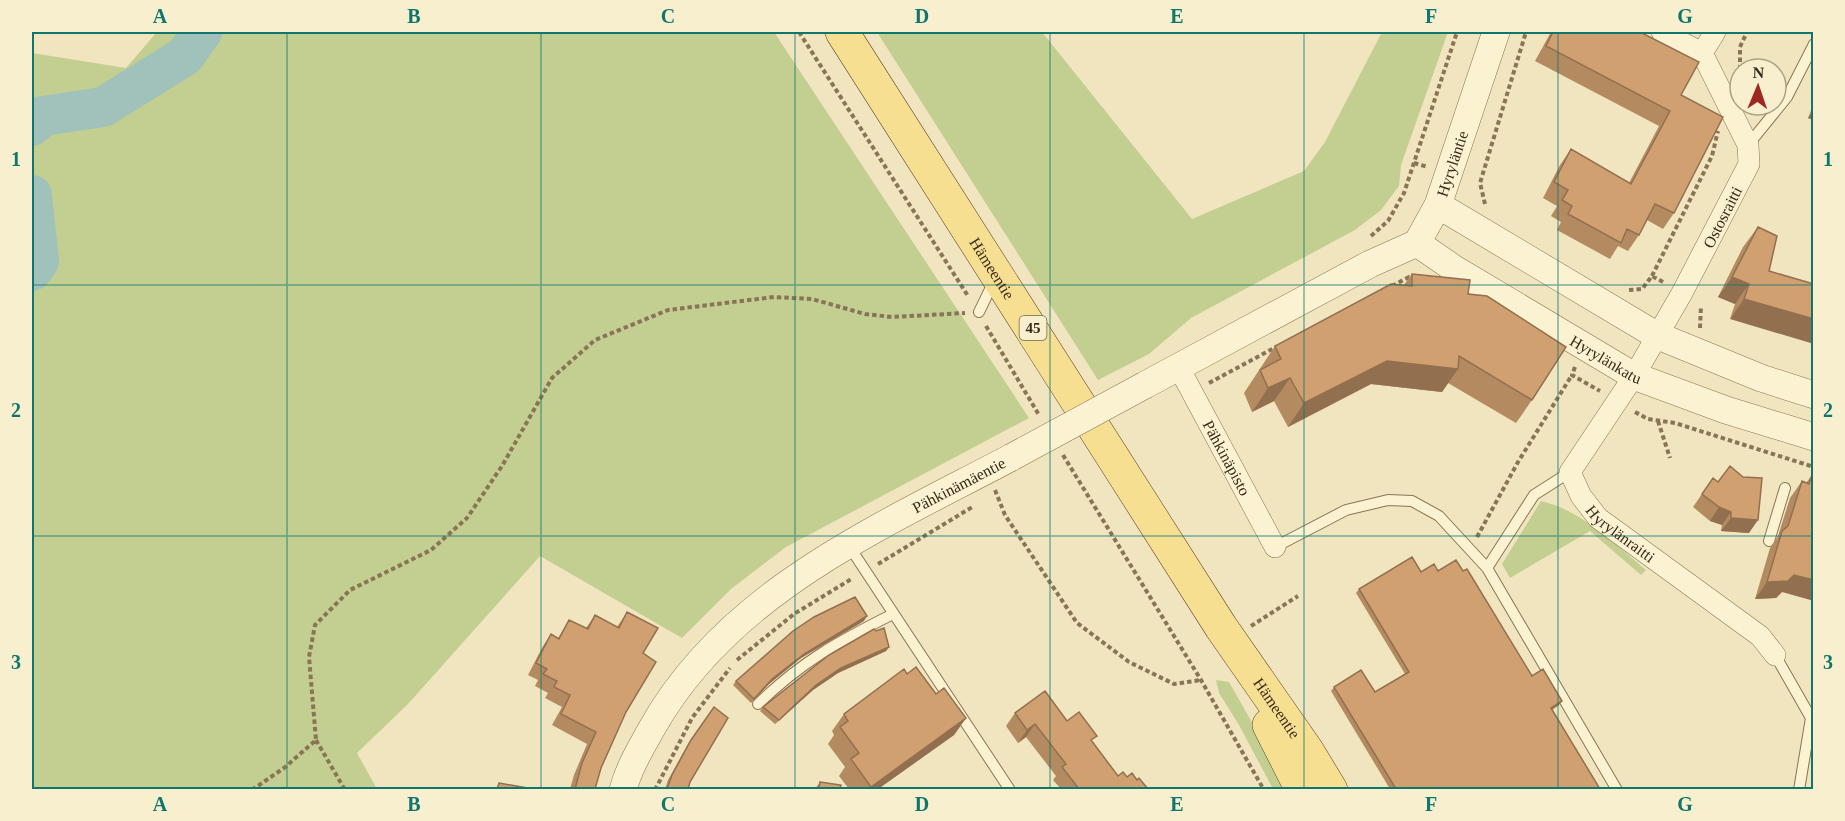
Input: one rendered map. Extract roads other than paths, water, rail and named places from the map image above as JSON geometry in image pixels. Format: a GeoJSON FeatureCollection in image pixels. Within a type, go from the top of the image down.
{"type":"FeatureCollection","features":[{"type":"Feature","properties":{"kind":"main road","name":"Hämeentie"},"geometry":{"type":"LineString","coordinates":[[842,32],[998,273],[1234,627],[1331,789]]}},
{"type":"Feature","properties":{"kind":"main road","name":"Hämeentie"},"geometry":{"type":"LineString","coordinates":[[1234,627],[1302,789]]}},
{"type":"Feature","properties":{"kind":"street","name":"Hyryläntie"},"geometry":{"type":"LineString","coordinates":[[1417,243],[1438,205],[1496,32]]}},
{"type":"Feature","properties":{"kind":"street"},"geometry":{"type":"LineString","coordinates":[[1662,32],[1702,52],[1748,146]]}},
{"type":"Feature","properties":{"kind":"street"},"geometry":{"type":"LineString","coordinates":[[1702,52],[1715,32]]}},
{"type":"Feature","properties":{"kind":"street","name":"Ostosraitti"},"geometry":{"type":"LineString","coordinates":[[1634,376],[1682,293],[1749,164],[1748,146]]}},
{"type":"Feature","properties":{"kind":"street"},"geometry":{"type":"LineString","coordinates":[[1438,205],[1656,335],[1761,378],[1814,395]]}},
{"type":"Feature","properties":{"kind":"street","name":"Pähkinämäentie"},"geometry":{"type":"LineString","coordinates":[[623,789],[627,772],[666,704],[715,642],[763,600],[807,570],[849,546],[1178,366],[1368,252],[1417,243]]}},
{"type":"Feature","properties":{"kind":"street","name":"Hyrylänkatu"},"geometry":{"type":"LineString","coordinates":[[1417,243],[1453,268],[1634,376],[1726,410],[1814,437]]}},
{"type":"Feature","properties":{"kind":"street","name":"Pähkinäpisto"},"geometry":{"type":"LineString","coordinates":[[1178,366],[1275,547]]}},
{"type":"Feature","properties":{"kind":"street"},"geometry":{"type":"LineString","coordinates":[[1570,472],[1634,376]]}},
{"type":"Feature","properties":{"kind":"street","name":"Hyrylänraitti"},"geometry":{"type":"LineString","coordinates":[[1570,472],[1581,496],[1598,518],[1760,636],[1775,655]]}},
{"type":"Feature","properties":{"kind":"lane"},"geometry":{"type":"LineString","coordinates":[[1748,146],[1786,97],[1814,44]]}},
{"type":"Feature","properties":{"kind":"lane"},"geometry":{"type":"LineString","coordinates":[[979,312],[998,273]]}},
{"type":"Feature","properties":{"kind":"lane"},"geometry":{"type":"LineString","coordinates":[[1487,568],[1534,495],[1570,472]]}},
{"type":"Feature","properties":{"kind":"lane"},"geometry":{"type":"LineString","coordinates":[[1769,541],[1785,488]]}},
{"type":"Feature","properties":{"kind":"lane"},"geometry":{"type":"LineString","coordinates":[[1275,547],[1346,510],[1388,500],[1412,501],[1439,516],[1487,568],[1617,789]]}},
{"type":"Feature","properties":{"kind":"lane"},"geometry":{"type":"LineString","coordinates":[[849,546],[864,572],[1010,789]]}},
{"type":"Feature","properties":{"kind":"lane"},"geometry":{"type":"LineString","coordinates":[[758,704],[788,675],[831,645],[893,614]]}},
{"type":"Feature","properties":{"kind":"lane"},"geometry":{"type":"LineString","coordinates":[[1775,655],[1811,718],[1799,789]]}},
{"type":"Feature","properties":{"kind":"waterway"},"geometry":{"type":"LineString","coordinates":[[32,126],[43,116],[103,107],[185,56],[202,32]]}},
{"type":"Feature","properties":{"kind":"waterway"},"geometry":{"type":"LineString","coordinates":[[32,195],[39,261],[32,271]]}}]}
